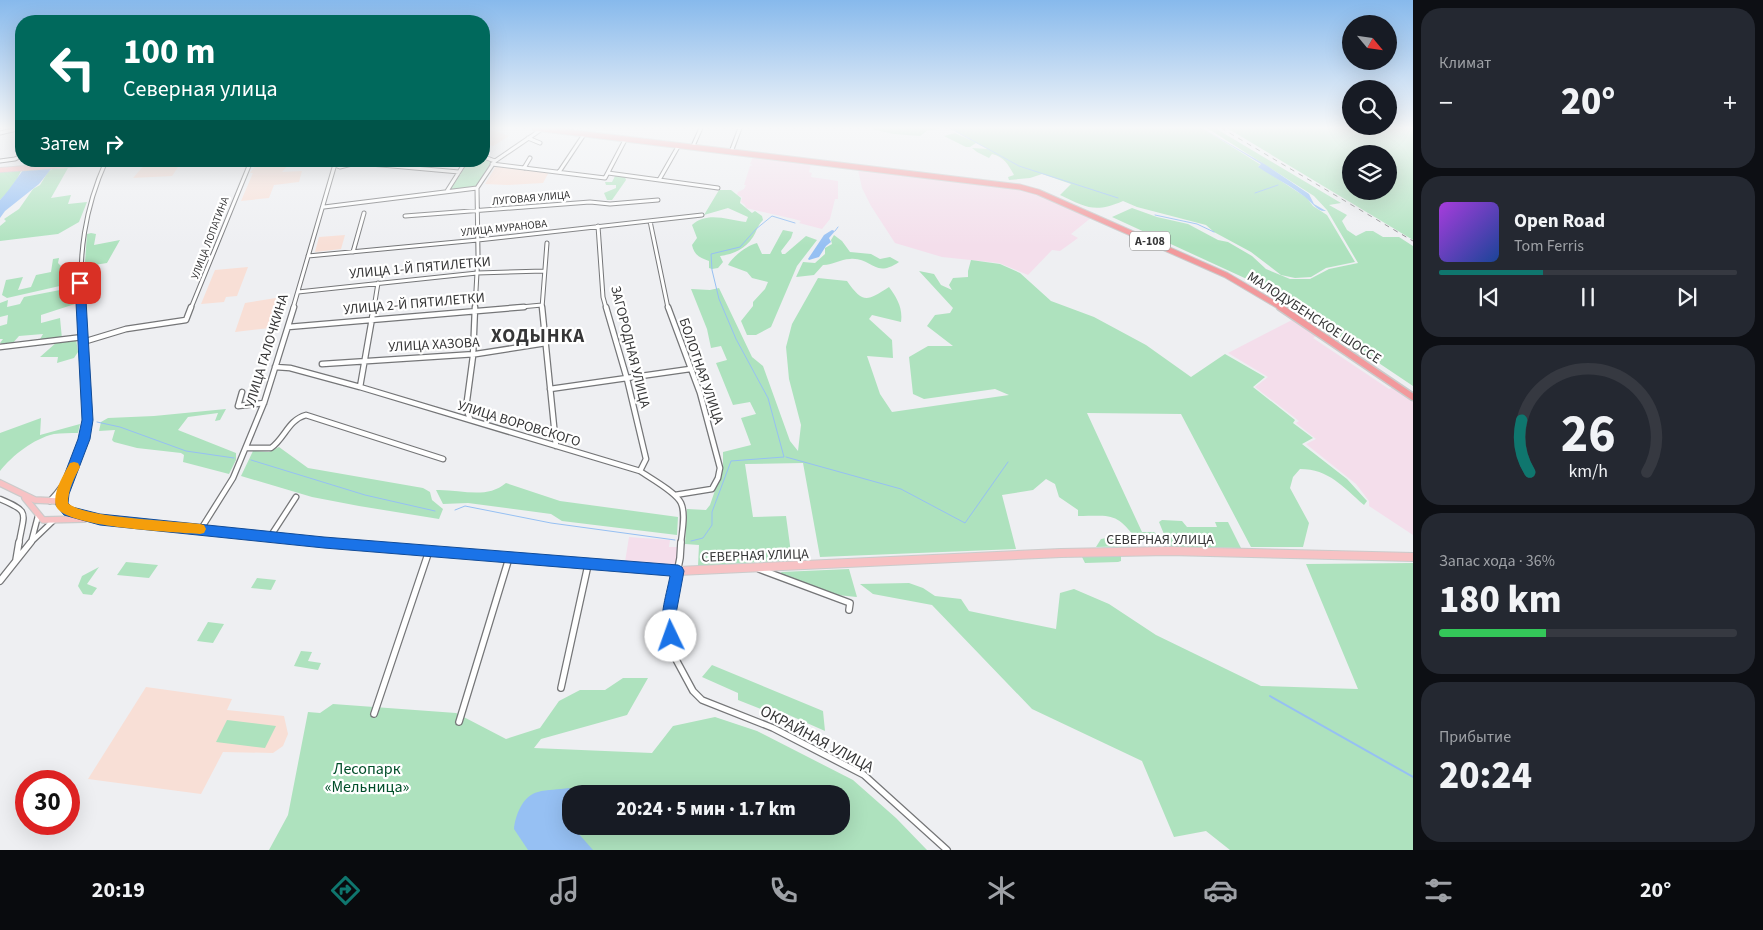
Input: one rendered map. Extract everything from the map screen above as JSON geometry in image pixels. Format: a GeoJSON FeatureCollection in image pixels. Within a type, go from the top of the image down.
{"type":"FeatureCollection","features":[{"type":"Feature","properties":{"kind":"highway","name":"МАЛОДУБЕНСКОЕ ШОССЕ"},"geometry":{"type":"LineString","coordinates":[[869,168],[1009,185],[1029,189],[1054,199],[1250,288],[1413,396]]}},
{"type":"Feature","properties":{"kind":"main road"},"geometry":{"type":"LineString","coordinates":[[0,170],[36,168]]}},
{"type":"Feature","properties":{"kind":"main road","name":"СЕВЕРНАЯ УЛИЦА"},"geometry":{"type":"LineString","coordinates":[[0,484],[20,494],[39,500],[56,501],[72,513],[100,520]]}},
{"type":"Feature","properties":{"kind":"main road","name":"СЕВЕРНАЯ УЛИЦА"},"geometry":{"type":"LineString","coordinates":[[20,494],[33,504],[38,515],[46,521],[100,520],[270,537],[678,571],[1061,553],[1168,551],[1413,557]]}},
{"type":"Feature","properties":{"kind":"main road"},"geometry":{"type":"LineString","coordinates":[[38,515],[40,507],[50,501]]}},
{"type":"Feature","properties":{"kind":"main road"},"geometry":{"type":"LineString","coordinates":[[54,520],[61,514],[63,506]]}},
{"type":"Feature","properties":{"kind":"street"},"geometry":{"type":"LineString","coordinates":[[50,501],[66,481],[84,439],[88,420],[80,279],[83,233],[101,170],[98,168]]}},
{"type":"Feature","properties":{"kind":"street","name":"УЛИЦА ЛОПАТИНА"},"geometry":{"type":"LineString","coordinates":[[83,340],[126,329],[186,320],[248,168]]}},
{"type":"Feature","properties":{"kind":"street"},"geometry":{"type":"LineString","coordinates":[[334,170],[338,168]]}},
{"type":"Feature","properties":{"kind":"street"},"geometry":{"type":"LineString","coordinates":[[408,168],[459,172]]}},
{"type":"Feature","properties":{"kind":"street"},"geometry":{"type":"LineString","coordinates":[[447,192],[462,168]]}},
{"type":"Feature","properties":{"kind":"street"},"geometry":{"type":"LineString","coordinates":[[470,419],[466,408],[473,356],[478,240],[477,188],[490,168]]}},
{"type":"Feature","properties":{"kind":"street"},"geometry":{"type":"LineString","coordinates":[[524,168],[605,178],[611,168]]}},
{"type":"Feature","properties":{"kind":"street"},"geometry":{"type":"LineString","coordinates":[[559,172],[562,168]]}},
{"type":"Feature","properties":{"kind":"street"},"geometry":{"type":"LineString","coordinates":[[659,180],[666,168]]}},
{"type":"Feature","properties":{"kind":"street","name":"УЛИЦА ГАЛОЧКИНА"},"geometry":{"type":"LineString","coordinates":[[201,529],[233,478],[264,403],[334,170]]}},
{"type":"Feature","properties":{"kind":"street"},"geometry":{"type":"LineString","coordinates":[[608,173],[718,188]]}},
{"type":"Feature","properties":{"kind":"street"},"geometry":{"type":"LineString","coordinates":[[324,207],[477,188]]}},
{"type":"Feature","properties":{"kind":"street","name":"ЛУГОВАЯ УЛИЦА"},"geometry":{"type":"LineString","coordinates":[[405,216],[590,202],[610,204],[658,200]]}},
{"type":"Feature","properties":{"kind":"street"},"geometry":{"type":"LineString","coordinates":[[353,252],[364,213]]}},
{"type":"Feature","properties":{"kind":"street","name":"УЛИЦА МУРАНОВА"},"geometry":{"type":"LineString","coordinates":[[308,256],[478,240],[702,215]]}},
{"type":"Feature","properties":{"kind":"street","name":"БОЛОТНАЯ УЛИЦА"},"geometry":{"type":"LineString","coordinates":[[650,221],[666,302],[700,393],[720,468],[718,478],[712,489],[675,495]]}},
{"type":"Feature","properties":{"kind":"street","name":"ЗАГОРОДНАЯ УЛИЦА"},"geometry":{"type":"LineString","coordinates":[[598,226],[603,297],[627,379],[646,459],[640,471]]}},
{"type":"Feature","properties":{"kind":"street"},"geometry":{"type":"LineString","coordinates":[[547,243],[542,305],[556,446]]}},
{"type":"Feature","properties":{"kind":"street","name":"УЛИЦА 1-Й ПЯТИЛЕТКИ"},"geometry":{"type":"LineString","coordinates":[[298,292],[477,273],[544,271]]}},
{"type":"Feature","properties":{"kind":"street"},"geometry":{"type":"LineString","coordinates":[[360,387],[378,283]]}},
{"type":"Feature","properties":{"kind":"street","name":"УЛИЦА 2-Й ПЯТИЛЕТКИ"},"geometry":{"type":"LineString","coordinates":[[288,327],[542,305]]}},
{"type":"Feature","properties":{"kind":"street"},"geometry":{"type":"LineString","coordinates":[[0,347],[83,340]]}},
{"type":"Feature","properties":{"kind":"street","name":"УЛИЦА ХАЗОВА"},"geometry":{"type":"LineString","coordinates":[[322,364],[365,359],[473,356],[546,343]]}},
{"type":"Feature","properties":{"kind":"street","name":"УЛИЦА ВОРОВСКОГО"},"geometry":{"type":"LineString","coordinates":[[275,367],[290,368],[360,387],[640,471],[675,495]]}},
{"type":"Feature","properties":{"kind":"street"},"geometry":{"type":"LineString","coordinates":[[550,389],[690,369]]}},
{"type":"Feature","properties":{"kind":"street"},"geometry":{"type":"LineString","coordinates":[[242,392],[238,406],[264,403]]}},
{"type":"Feature","properties":{"kind":"street"},"geometry":{"type":"LineString","coordinates":[[454,416],[464,412],[466,408]]}},
{"type":"Feature","properties":{"kind":"street"},"geometry":{"type":"LineString","coordinates":[[247,448],[269,448],[276,445],[295,419],[306,415],[442,459]]}},
{"type":"Feature","properties":{"kind":"street"},"geometry":{"type":"LineString","coordinates":[[63,506],[66,481]]}},
{"type":"Feature","properties":{"kind":"street"},"geometry":{"type":"LineString","coordinates":[[39,500],[56,494]]}},
{"type":"Feature","properties":{"kind":"street"},"geometry":{"type":"LineString","coordinates":[[675,495],[681,503],[683,517],[678,571]]}},
{"type":"Feature","properties":{"kind":"street"},"geometry":{"type":"LineString","coordinates":[[270,537],[296,497]]}},
{"type":"Feature","properties":{"kind":"street"},"geometry":{"type":"LineString","coordinates":[[0,499],[23,510],[24,518],[16,561]]}},
{"type":"Feature","properties":{"kind":"street"},"geometry":{"type":"LineString","coordinates":[[30,543],[38,515]]}},
{"type":"Feature","properties":{"kind":"street"},"geometry":{"type":"LineString","coordinates":[[0,581],[30,543],[54,520]]}},
{"type":"Feature","properties":{"kind":"street"},"geometry":{"type":"LineString","coordinates":[[21,536],[24,542],[33,537]]}},
{"type":"Feature","properties":{"kind":"street"},"geometry":{"type":"LineString","coordinates":[[374,714],[429,551]]}},
{"type":"Feature","properties":{"kind":"street"},"geometry":{"type":"LineString","coordinates":[[459,722],[509,558]]}},
{"type":"Feature","properties":{"kind":"street"},"geometry":{"type":"LineString","coordinates":[[561,688],[588,565]]}},
{"type":"Feature","properties":{"kind":"street"},"geometry":{"type":"LineString","coordinates":[[756,568],[850,604],[849,610]]}},
{"type":"Feature","properties":{"kind":"street","name":"ОКРАЙНАЯ УЛИЦА"},"geometry":{"type":"LineString","coordinates":[[678,571],[669,614],[673,654],[686,682],[702,700],[773,728],[864,776],[947,850]]}},
{"type":"Feature","properties":{"kind":"shaded area"},"geometry":{"type":"Polygon","coordinates":[[[142,168],[178,168],[172,176],[133,178],[142,168]]]}},
{"type":"Feature","properties":{"kind":"shaded area"},"geometry":{"type":"Polygon","coordinates":[[[254,168],[286,168],[282,172],[302,171],[299,182],[274,185],[269,198],[241,201],[253,173],[250,173],[254,168]]]}},
{"type":"Feature","properties":{"kind":"shaded area"},"geometry":{"type":"Polygon","coordinates":[[[495,168],[549,172],[543,183],[485,184],[495,168]]]}},
{"type":"Feature","properties":{"kind":"shaded area"},"geometry":{"type":"Polygon","coordinates":[[[749,168],[810,168],[809,172],[812,173],[811,177],[838,181],[838,199],[835,199],[830,219],[822,229],[799,223],[801,221],[794,219],[746,208],[741,202],[742,197],[737,195],[738,192],[744,189],[746,185],[744,185],[749,168]]]}},
{"type":"Feature","properties":{"kind":"shaded area"},"geometry":{"type":"Polygon","coordinates":[[[858,170],[1028,190],[1092,217],[1071,234],[1078,238],[1060,251],[1052,250],[1028,275],[999,263],[942,257],[895,243],[871,206],[862,188],[858,170]]]}},
{"type":"Feature","properties":{"kind":"shaded area"},"geometry":{"type":"Polygon","coordinates":[[[345,235],[341,249],[315,252],[319,237],[345,235]]]}},
{"type":"Feature","properties":{"kind":"shaded area"},"geometry":{"type":"Polygon","coordinates":[[[248,267],[237,296],[226,297],[224,302],[201,304],[215,270],[248,267]]]}},
{"type":"Feature","properties":{"kind":"shaded area"},"geometry":{"type":"Polygon","coordinates":[[[288,296],[279,327],[235,332],[245,303],[288,296]]]}},
{"type":"Feature","properties":{"kind":"shaded area"},"geometry":{"type":"Polygon","coordinates":[[[1294,319],[1318,335],[1313,338],[1389,389],[1394,387],[1413,400],[1413,535],[1369,506],[1369,501],[1356,484],[1306,444],[1316,439],[1296,423],[1299,421],[1255,387],[1268,377],[1228,353],[1294,319]]]}},
{"type":"Feature","properties":{"kind":"shaded area"},"geometry":{"type":"Polygon","coordinates":[[[629,537],[670,540],[669,547],[678,547],[675,566],[625,562],[629,537]]]}},
{"type":"Feature","properties":{"kind":"shaded area"},"geometry":{"type":"Polygon","coordinates":[[[146,687],[232,699],[227,710],[284,716],[288,734],[283,746],[273,753],[223,752],[201,794],[88,779],[146,687]]]}},
{"type":"Feature","properties":{"kind":"green space"},"geometry":{"type":"Polygon","coordinates":[[[68,168],[51,198],[71,195],[68,204],[87,202],[79,222],[58,234],[0,241],[0,226],[6,221],[4,219],[19,209],[33,189],[40,185],[48,172],[52,169],[68,168]]]}},
{"type":"Feature","properties":{"kind":"green space"},"geometry":{"type":"Polygon","coordinates":[[[465,168],[488,168],[476,187],[450,190],[465,168]]]}},
{"type":"Feature","properties":{"kind":"green space"},"geometry":{"type":"Polygon","coordinates":[[[1010,168],[1261,168],[1307,198],[1313,206],[1327,215],[1355,262],[1326,268],[1311,277],[1295,278],[1281,275],[1251,252],[1214,232],[1206,225],[1137,207],[1123,201],[1098,208],[1084,206],[1060,195],[1071,184],[1042,174],[1030,178],[1009,180],[1008,177],[1014,175],[1010,168]]]}},
{"type":"Feature","properties":{"kind":"green space"},"geometry":{"type":"Polygon","coordinates":[[[1269,168],[1282,168],[1341,203],[1329,205],[1347,215],[1342,221],[1347,230],[1356,236],[1366,231],[1373,231],[1383,237],[1399,237],[1413,246],[1413,386],[1340,337],[1311,313],[1298,309],[1262,286],[1112,217],[1132,208],[1157,217],[1188,224],[1218,240],[1228,242],[1252,256],[1266,269],[1290,279],[1310,279],[1329,269],[1358,263],[1327,210],[1314,196],[1269,168]]]}},
{"type":"Feature","properties":{"kind":"green space"},"geometry":{"type":"Polygon","coordinates":[[[1293,168],[1342,168],[1342,197],[1293,168]]]}},
{"type":"Feature","properties":{"kind":"green space"},"geometry":{"type":"Polygon","coordinates":[[[1397,168],[1413,168],[1413,240],[1347,200],[1397,200],[1397,168]]]}},
{"type":"Feature","properties":{"kind":"green space"},"geometry":{"type":"Polygon","coordinates":[[[21,171],[13,187],[0,200],[0,172],[21,171]]]}},
{"type":"Feature","properties":{"kind":"green space"},"geometry":{"type":"Polygon","coordinates":[[[615,176],[625,177],[626,180],[612,200],[607,200],[604,193],[616,188],[616,185],[606,185],[605,182],[612,182],[615,176]]]}},
{"type":"Feature","properties":{"kind":"green space"},"geometry":{"type":"Polygon","coordinates":[[[719,190],[731,190],[741,198],[740,203],[752,213],[755,211],[762,216],[763,220],[753,237],[743,248],[720,256],[723,262],[718,268],[712,269],[709,268],[709,261],[700,257],[694,251],[692,245],[697,238],[692,225],[704,218],[711,217],[746,222],[748,217],[728,208],[704,215],[719,190]]]}},
{"type":"Feature","properties":{"kind":"green space"},"geometry":{"type":"Polygon","coordinates":[[[783,230],[793,232],[791,238],[781,251],[782,254],[785,254],[806,236],[817,240],[797,266],[771,327],[756,335],[747,335],[741,321],[753,306],[753,302],[765,289],[768,282],[752,278],[747,272],[728,265],[741,251],[757,243],[762,254],[770,254],[783,230]]]}},
{"type":"Feature","properties":{"kind":"green space"},"geometry":{"type":"Polygon","coordinates":[[[87,234],[96,234],[94,245],[120,240],[107,263],[88,266],[88,275],[84,276],[87,234]]]}},
{"type":"Feature","properties":{"kind":"green space"},"geometry":{"type":"Polygon","coordinates":[[[834,235],[842,241],[850,252],[871,254],[880,259],[890,257],[899,262],[891,267],[878,268],[857,259],[846,259],[823,265],[814,275],[796,277],[803,262],[815,263],[825,254],[825,248],[832,244],[831,240],[834,235]]]}},
{"type":"Feature","properties":{"kind":"green space"},"geometry":{"type":"Polygon","coordinates":[[[59,258],[58,263],[61,266],[59,274],[74,271],[73,283],[7,298],[2,295],[6,280],[23,277],[18,290],[31,287],[36,275],[51,272],[53,259],[59,258]]]}},
{"type":"Feature","properties":{"kind":"green space"},"geometry":{"type":"Polygon","coordinates":[[[971,260],[1000,264],[1020,273],[1051,301],[1094,317],[1146,345],[1191,377],[1225,354],[1265,377],[1253,387],[1295,420],[1293,423],[1313,438],[1302,444],[1347,479],[1367,501],[1364,505],[1335,480],[1319,472],[1300,469],[1293,477],[1290,488],[1309,523],[1303,547],[1251,547],[1181,414],[1087,413],[1142,532],[1154,532],[1159,542],[1137,540],[1124,524],[1106,516],[1078,516],[1078,510],[1059,497],[1055,484],[1046,479],[1033,490],[1002,495],[1016,549],[820,557],[803,463],[745,464],[753,517],[786,516],[792,560],[698,566],[699,545],[685,544],[687,509],[706,510],[710,505],[723,467],[723,452],[751,445],[741,418],[756,414],[750,402],[733,405],[716,363],[727,360],[721,346],[711,348],[707,329],[691,289],[710,290],[719,288],[752,357],[763,366],[790,441],[798,451],[801,425],[789,379],[786,347],[792,324],[818,278],[847,281],[857,294],[866,298],[889,287],[897,299],[901,312],[901,322],[872,315],[869,319],[892,340],[893,358],[867,356],[880,394],[892,412],[1009,395],[995,389],[924,399],[913,394],[909,357],[928,346],[953,346],[927,326],[935,315],[950,313],[953,308],[919,271],[934,274],[941,285],[952,290],[949,285],[953,278],[968,277],[971,260]]]}},
{"type":"Feature","properties":{"kind":"green space"},"geometry":{"type":"Polygon","coordinates":[[[60,290],[60,295],[74,291],[75,304],[41,315],[41,323],[60,318],[62,339],[39,341],[43,334],[19,336],[12,344],[4,345],[0,343],[3,339],[0,339],[0,326],[7,324],[8,315],[0,317],[0,303],[8,300],[7,307],[20,304],[24,297],[60,290]]]}},
{"type":"Feature","properties":{"kind":"green space"},"geometry":{"type":"Polygon","coordinates":[[[76,339],[78,352],[74,358],[57,363],[58,357],[40,357],[57,342],[76,339]]]}},
{"type":"Feature","properties":{"kind":"green space"},"geometry":{"type":"Polygon","coordinates":[[[226,409],[220,420],[215,421],[218,413],[188,417],[178,430],[236,453],[236,460],[229,474],[183,462],[184,455],[181,453],[137,448],[114,442],[112,440],[115,430],[99,431],[101,422],[108,418],[154,416],[226,409]]]}},
{"type":"Feature","properties":{"kind":"green space"},"geometry":{"type":"Polygon","coordinates":[[[41,418],[40,435],[80,424],[78,433],[46,436],[17,454],[0,471],[0,433],[41,418]]]}},
{"type":"Feature","properties":{"kind":"green space"},"geometry":{"type":"Polygon","coordinates":[[[279,447],[308,468],[423,488],[430,492],[432,500],[443,509],[439,519],[312,497],[241,476],[253,451],[269,452],[279,447]]]}},
{"type":"Feature","properties":{"kind":"green space"},"geometry":{"type":"Polygon","coordinates":[[[506,483],[560,501],[678,517],[677,535],[562,521],[551,514],[468,503],[443,504],[436,490],[481,492],[490,491],[506,483]]]}},
{"type":"Feature","properties":{"kind":"green space"},"geometry":{"type":"Polygon","coordinates":[[[1162,520],[1182,521],[1187,527],[1217,527],[1215,522],[1228,522],[1241,548],[1173,547],[1168,544],[1159,522],[1162,520]]]}},
{"type":"Feature","properties":{"kind":"green space"},"geometry":{"type":"Polygon","coordinates":[[[1112,537],[1124,539],[1131,546],[1096,547],[1101,539],[1112,537]]]}},
{"type":"Feature","properties":{"kind":"green space"},"geometry":{"type":"Polygon","coordinates":[[[1121,555],[1121,561],[1118,562],[1085,563],[1082,557],[1082,556],[1121,555]]]}},
{"type":"Feature","properties":{"kind":"green space"},"geometry":{"type":"Polygon","coordinates":[[[126,562],[158,565],[149,578],[117,575],[126,562]]]}},
{"type":"Feature","properties":{"kind":"green space"},"geometry":{"type":"Polygon","coordinates":[[[1413,563],[1413,850],[1230,850],[1206,831],[1174,837],[1142,761],[1032,709],[932,605],[873,594],[860,584],[909,583],[923,588],[935,596],[961,599],[969,611],[1056,629],[1060,593],[1074,589],[1109,604],[1156,635],[1261,686],[1358,689],[1306,564],[1413,563]]]}},
{"type":"Feature","properties":{"kind":"green space"},"geometry":{"type":"Polygon","coordinates":[[[99,567],[87,584],[97,588],[92,595],[83,594],[78,586],[82,576],[99,567]]]}},
{"type":"Feature","properties":{"kind":"green space"},"geometry":{"type":"Polygon","coordinates":[[[849,569],[857,597],[837,595],[782,575],[781,572],[849,569]]]}},
{"type":"Feature","properties":{"kind":"green space"},"geometry":{"type":"Polygon","coordinates":[[[257,578],[276,580],[271,590],[251,588],[257,578]]]}},
{"type":"Feature","properties":{"kind":"green space"},"geometry":{"type":"Polygon","coordinates":[[[208,622],[224,624],[213,643],[197,641],[208,622]]]}},
{"type":"Feature","properties":{"kind":"green space"},"geometry":{"type":"Polygon","coordinates":[[[301,651],[312,652],[308,661],[321,663],[318,670],[294,666],[301,651]]]}},
{"type":"Feature","properties":{"kind":"green space"},"geometry":{"type":"Polygon","coordinates":[[[712,665],[823,711],[825,731],[773,708],[766,711],[738,700],[738,693],[702,677],[712,665]]]}},
{"type":"Feature","properties":{"kind":"green space","name":"Лесопарк «Мельница»"},"geometry":{"type":"Polygon","coordinates":[[[623,678],[648,678],[627,715],[541,739],[534,748],[652,753],[673,726],[715,717],[757,731],[853,780],[896,818],[927,850],[269,850],[288,815],[308,712],[320,713],[333,704],[456,713],[506,739],[540,728],[559,701],[580,690],[605,690],[623,678]]]}},
{"type":"Feature","properties":{"kind":"green space"},"geometry":{"type":"Polygon","coordinates":[[[227,720],[276,726],[265,748],[216,742],[227,720]]]}},
{"type":"Feature","properties":{"kind":"water"},"geometry":{"type":"Polygon","coordinates":[[[25,168],[52,168],[39,184],[5,211],[0,218],[0,200],[25,168]]]}},
{"type":"Feature","properties":{"kind":"water"},"geometry":{"type":"Polygon","coordinates":[[[1259,168],[1270,168],[1309,194],[1314,204],[1326,211],[1317,208],[1300,193],[1259,168]]]}},
{"type":"Feature","properties":{"kind":"water"},"geometry":{"type":"Polygon","coordinates":[[[832,230],[835,231],[829,238],[831,242],[819,257],[809,260],[824,235],[832,230]]]}},
{"type":"Feature","properties":{"kind":"water"},"geometry":{"type":"Polygon","coordinates":[[[562,789],[562,835],[580,835],[593,850],[528,850],[514,829],[516,818],[528,797],[545,790],[562,789]]]}},
{"type":"Feature","properties":{"kind":"waterway"},"geometry":{"type":"LineString","coordinates":[[1024,168],[1118,198]]}},
{"type":"Feature","properties":{"kind":"waterway"},"geometry":{"type":"LineString","coordinates":[[1255,193],[1278,185]]}},
{"type":"Feature","properties":{"kind":"waterway"},"geometry":{"type":"LineString","coordinates":[[1155,215],[1197,224],[1214,232]]}},
{"type":"Feature","properties":{"kind":"waterway"},"geometry":{"type":"LineString","coordinates":[[691,541],[703,538],[712,525],[712,512],[731,461],[784,457],[768,398],[736,339],[719,299],[712,270],[711,254],[740,247],[756,229],[772,216],[795,223]]}},
{"type":"Feature","properties":{"kind":"waterway"},"geometry":{"type":"LineString","coordinates":[[835,231],[838,227]]}},
{"type":"Feature","properties":{"kind":"waterway"},"geometry":{"type":"LineString","coordinates":[[97,422],[120,427],[186,451],[234,458]]}},
{"type":"Feature","properties":{"kind":"waterway"},"geometry":{"type":"LineString","coordinates":[[786,457],[901,489],[965,523],[1008,462]]}},
{"type":"Feature","properties":{"kind":"waterway"},"geometry":{"type":"LineString","coordinates":[[251,460],[365,495],[435,511]]}},
{"type":"Feature","properties":{"kind":"waterway"},"geometry":{"type":"LineString","coordinates":[[455,510],[465,506],[551,523],[675,540]]}},
{"type":"Feature","properties":{"kind":"waterway"},"geometry":{"type":"LineString","coordinates":[[1270,696],[1413,777]]}},
{"type":"Feature","properties":{"kind":"railway"},"geometry":{"type":"LineString","coordinates":[[1288,168],[1413,241]]}},
{"type":"Feature","properties":{"kind":"slow traffic"},"geometry":{"type":"LineString","coordinates":[[74,467],[66,481],[62,498],[62,505],[72,513],[100,520],[200,529]]}},
{"type":"Feature","properties":{"kind":"district","name":"ХОДЫНКА"},"geometry":{"type":"Point","coordinates":[538,336]}},
{"type":"Feature","properties":{"kind":"route"},"geometry":{"type":"LineString","coordinates":[[80,283],[88,420],[84,439],[66,481],[62,505],[66,510],[100,520],[570,564],[678,571],[669,614],[671,636]]}}]}
